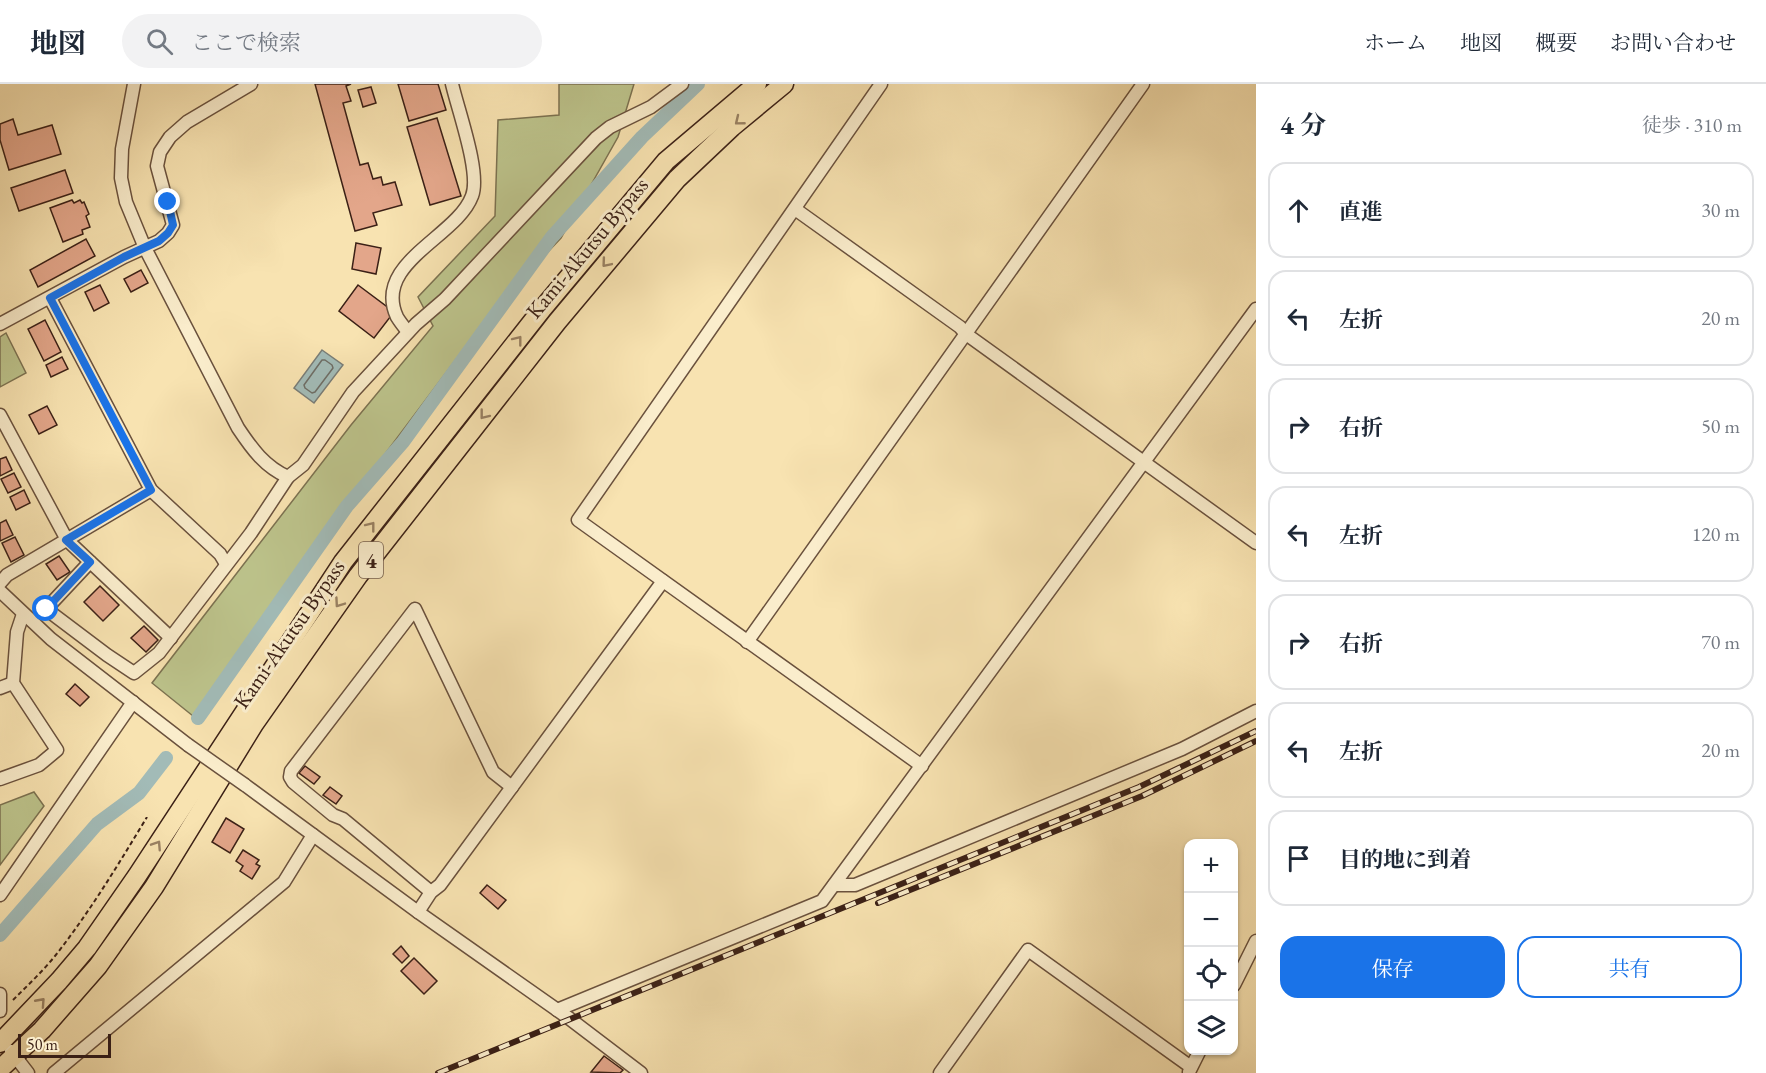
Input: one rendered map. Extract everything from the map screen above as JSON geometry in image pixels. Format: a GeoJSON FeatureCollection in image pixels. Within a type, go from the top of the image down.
{"type":"FeatureCollection","features":[{"type":"Feature","properties":{"kind":"highway","name":"Kami-Akutsu Bypass"},"geometry":{"type":"LineString","coordinates":[[1,1041],[60,981],[87,948],[137,876],[343,562],[543,308],[666,161],[757,84]]}},
{"type":"Feature","properties":{"kind":"highway","name":"Kami-Akutsu Bypass"},"geometry":{"type":"LineString","coordinates":[[0,1069],[72,997],[123,932],[154,887],[254,724],[358,576],[556,321],[677,179],[732,127],[784,84]]}},
{"type":"Feature","properties":{"kind":"street"},"geometry":{"type":"LineString","coordinates":[[134,84],[122,149],[121,178],[126,202],[145,248],[238,428],[254,452],[278,473],[288,477]]}},
{"type":"Feature","properties":{"kind":"street"},"geometry":{"type":"LineString","coordinates":[[0,324],[159,241],[168,233],[173,225],[157,166],[160,152],[170,137],[187,122],[251,84]]}},
{"type":"Feature","properties":{"kind":"street"},"geometry":{"type":"LineString","coordinates":[[408,332],[397,316],[392,294],[400,272],[413,257],[464,212],[473,194],[475,176],[452,84]]}},
{"type":"Feature","properties":{"kind":"street"},"geometry":{"type":"LineString","coordinates":[[90,562],[46,609],[106,655],[134,673],[159,653],[250,533],[288,477],[303,465],[353,392],[408,332],[445,299],[596,138],[610,127],[651,107],[682,84]]}},
{"type":"Feature","properties":{"kind":"street"},"geometry":{"type":"LineString","coordinates":[[881,84],[578,520],[922,766]]}},
{"type":"Feature","properties":{"kind":"street"},"geometry":{"type":"LineString","coordinates":[[747,642],[1143,84]]}},
{"type":"Feature","properties":{"kind":"street"},"geometry":{"type":"LineString","coordinates":[[795,209],[1256,543]]}},
{"type":"Feature","properties":{"kind":"street"},"geometry":{"type":"LineString","coordinates":[[50,298],[151,490],[220,554],[226,564]]}},
{"type":"Feature","properties":{"kind":"street"},"geometry":{"type":"LineString","coordinates":[[557,1010],[822,901],[1256,309]]}},
{"type":"Feature","properties":{"kind":"street"},"geometry":{"type":"LineString","coordinates":[[0,415],[66,540],[171,638]]}},
{"type":"Feature","properties":{"kind":"street"},"geometry":{"type":"LineString","coordinates":[[0,583],[7,575],[151,490]]}},
{"type":"Feature","properties":{"kind":"street"},"geometry":{"type":"LineString","coordinates":[[418,912],[431,891],[440,885],[663,581]]}},
{"type":"Feature","properties":{"kind":"street"},"geometry":{"type":"LineString","coordinates":[[0,591],[23,614],[75,658],[188,745],[641,1073]]}},
{"type":"Feature","properties":{"kind":"street"},"geometry":{"type":"LineString","coordinates":[[431,891],[344,819],[333,814],[293,782],[290,777],[291,771],[416,609],[493,772],[512,787]]}},
{"type":"Feature","properties":{"kind":"street"},"geometry":{"type":"LineString","coordinates":[[0,779],[39,765],[57,750],[13,683],[17,632],[23,614]]}},
{"type":"Feature","properties":{"kind":"street"},"geometry":{"type":"LineString","coordinates":[[0,688],[13,683]]}},
{"type":"Feature","properties":{"kind":"street"},"geometry":{"type":"LineString","coordinates":[[0,895],[133,702]]}},
{"type":"Feature","properties":{"kind":"street"},"geometry":{"type":"LineString","coordinates":[[834,885],[855,885],[1182,748],[1256,711]]}},
{"type":"Feature","properties":{"kind":"street"},"geometry":{"type":"LineString","coordinates":[[54,1073],[284,882],[313,835]]}},
{"type":"Feature","properties":{"kind":"street"},"geometry":{"type":"LineString","coordinates":[[1238,976],[1256,941]]}},
{"type":"Feature","properties":{"kind":"street"},"geometry":{"type":"LineString","coordinates":[[940,1073],[1028,950],[1190,1070],[1198,1055]]}},
{"type":"Feature","properties":{"kind":"street"},"geometry":{"type":"LineString","coordinates":[[1245,964],[1256,972]]}},
{"type":"Feature","properties":{"kind":"street"},"geometry":{"type":"LineString","coordinates":[[0,994],[1,1010]]}},
{"type":"Feature","properties":{"kind":"street"},"geometry":{"type":"LineString","coordinates":[[1,1041],[28,1073]]}},
{"type":"Feature","properties":{"kind":"path"},"geometry":{"type":"LineString","coordinates":[[1,1010],[54,958],[120,862],[147,817]]}},
{"type":"Feature","properties":{"kind":"green space"},"geometry":{"type":"Polygon","coordinates":[[[559,84],[634,84],[618,137],[561,238],[494,309],[282,591],[193,716],[152,683],[351,425],[433,326],[418,297],[495,216],[498,120],[559,115],[559,84]]]}},
{"type":"Feature","properties":{"kind":"green space"},"geometry":{"type":"Polygon","coordinates":[[[6,333],[26,373],[0,387],[0,337],[6,333]]]}},
{"type":"Feature","properties":{"kind":"green space"},"geometry":{"type":"Polygon","coordinates":[[[34,792],[44,806],[0,865],[0,805],[34,792]]]}},
{"type":"Feature","properties":{"kind":"water"},"geometry":{"type":"Polygon","coordinates":[[[322,350],[343,365],[314,403],[294,388],[322,350]]]}},
{"type":"Feature","properties":{"kind":"building"},"geometry":{"type":"Polygon","coordinates":[[[315,84],[351,84],[346,86],[351,101],[343,103],[360,165],[368,163],[373,179],[381,177],[383,185],[395,182],[402,205],[373,213],[377,225],[355,231],[315,84]]]}},
{"type":"Feature","properties":{"kind":"building"},"geometry":{"type":"Polygon","coordinates":[[[398,84],[438,84],[446,110],[409,121],[398,84]]]}},
{"type":"Feature","properties":{"kind":"building"},"geometry":{"type":"Polygon","coordinates":[[[371,87],[376,103],[363,107],[358,90],[371,87]]]}},
{"type":"Feature","properties":{"kind":"building"},"geometry":{"type":"Polygon","coordinates":[[[437,118],[461,196],[430,205],[407,127],[437,118]]]}},
{"type":"Feature","properties":{"kind":"building"},"geometry":{"type":"Polygon","coordinates":[[[13,119],[18,135],[52,125],[61,154],[9,170],[0,140],[0,124],[13,119]]]}},
{"type":"Feature","properties":{"kind":"building"},"geometry":{"type":"Polygon","coordinates":[[[65,170],[73,193],[19,211],[11,188],[65,170]]]}},
{"type":"Feature","properties":{"kind":"building"},"geometry":{"type":"Polygon","coordinates":[[[72,200],[74,203],[80,200],[84,202],[89,214],[86,216],[90,227],[82,230],[83,234],[63,242],[50,208],[72,200]]]}},
{"type":"Feature","properties":{"kind":"building"},"geometry":{"type":"Polygon","coordinates":[[[86,239],[95,256],[38,287],[30,270],[86,239]]]}},
{"type":"Feature","properties":{"kind":"building"},"geometry":{"type":"Polygon","coordinates":[[[356,243],[381,248],[376,274],[352,269],[356,243]]]}},
{"type":"Feature","properties":{"kind":"building"},"geometry":{"type":"Polygon","coordinates":[[[141,270],[148,283],[131,292],[124,279],[141,270]]]}},
{"type":"Feature","properties":{"kind":"building"},"geometry":{"type":"Polygon","coordinates":[[[100,285],[109,303],[94,311],[85,292],[100,285]]]}},
{"type":"Feature","properties":{"kind":"building"},"geometry":{"type":"Polygon","coordinates":[[[358,285],[394,312],[374,338],[339,311],[358,285]]]}},
{"type":"Feature","properties":{"kind":"building"},"geometry":{"type":"Polygon","coordinates":[[[45,320],[61,352],[44,361],[28,329],[45,320]]]}},
{"type":"Feature","properties":{"kind":"building"},"geometry":{"type":"Polygon","coordinates":[[[62,357],[68,369],[51,377],[46,365],[62,357]]]}},
{"type":"Feature","properties":{"kind":"building"},"geometry":{"type":"Polygon","coordinates":[[[47,406],[57,425],[39,434],[29,415],[47,406]]]}},
{"type":"Feature","properties":{"kind":"building"},"geometry":{"type":"Polygon","coordinates":[[[6,457],[12,470],[0,476],[0,459],[6,457]]]}},
{"type":"Feature","properties":{"kind":"building"},"geometry":{"type":"Polygon","coordinates":[[[14,473],[21,487],[8,493],[1,479],[14,473]]]}},
{"type":"Feature","properties":{"kind":"building"},"geometry":{"type":"Polygon","coordinates":[[[24,490],[30,503],[16,510],[10,497],[24,490]]]}},
{"type":"Feature","properties":{"kind":"building"},"geometry":{"type":"Polygon","coordinates":[[[6,520],[13,535],[0,541],[0,523],[6,520]]]}},
{"type":"Feature","properties":{"kind":"building"},"geometry":{"type":"Polygon","coordinates":[[[15,537],[24,555],[11,562],[2,543],[15,537]]]}},
{"type":"Feature","properties":{"kind":"building"},"geometry":{"type":"Polygon","coordinates":[[[59,556],[70,572],[57,580],[46,564],[59,556]]]}},
{"type":"Feature","properties":{"kind":"building"},"geometry":{"type":"Polygon","coordinates":[[[100,586],[119,605],[103,621],[84,602],[100,586]]]}},
{"type":"Feature","properties":{"kind":"building"},"geometry":{"type":"Polygon","coordinates":[[[144,626],[158,640],[146,652],[131,638],[144,626]]]}},
{"type":"Feature","properties":{"kind":"building"},"geometry":{"type":"Polygon","coordinates":[[[75,684],[89,697],[80,706],[66,694],[75,684]]]}},
{"type":"Feature","properties":{"kind":"building"},"geometry":{"type":"Polygon","coordinates":[[[305,766],[320,777],[314,784],[299,773],[305,766]]]}},
{"type":"Feature","properties":{"kind":"building"},"geometry":{"type":"Polygon","coordinates":[[[330,787],[342,796],[336,804],[323,795],[330,787]]]}},
{"type":"Feature","properties":{"kind":"building"},"geometry":{"type":"Polygon","coordinates":[[[226,818],[244,829],[230,853],[212,842],[226,818]]]}},
{"type":"Feature","properties":{"kind":"building"},"geometry":{"type":"Polygon","coordinates":[[[243,850],[259,860],[256,864],[260,866],[252,879],[240,871],[243,866],[236,861],[243,850]]]}},
{"type":"Feature","properties":{"kind":"building"},"geometry":{"type":"Polygon","coordinates":[[[487,885],[506,900],[498,909],[480,893],[487,885]]]}},
{"type":"Feature","properties":{"kind":"building"},"geometry":{"type":"Polygon","coordinates":[[[401,946],[409,956],[402,963],[393,954],[401,946]]]}},
{"type":"Feature","properties":{"kind":"building"},"geometry":{"type":"Polygon","coordinates":[[[414,958],[437,981],[424,994],[401,971],[414,958]]]}},
{"type":"Feature","properties":{"kind":"building"},"geometry":{"type":"Polygon","coordinates":[[[604,1056],[623,1070],[620,1073],[591,1072],[604,1056]]]}},
{"type":"Feature","properties":{"kind":"waterway"},"geometry":{"type":"LineString","coordinates":[[198,718],[347,506],[403,442],[551,238],[642,137],[698,84]]}},
{"type":"Feature","properties":{"kind":"waterway"},"geometry":{"type":"LineString","coordinates":[[0,935],[97,824],[139,793],[166,758]]}},
{"type":"Feature","properties":{"kind":"railway"},"geometry":{"type":"LineString","coordinates":[[438,1073],[1139,787],[1256,731]]}},
{"type":"Feature","properties":{"kind":"railway"},"geometry":{"type":"LineString","coordinates":[[878,903],[1142,796],[1256,741]]}},
{"type":"Feature","properties":{"kind":"route"},"geometry":{"type":"LineString","coordinates":[[46,609],[90,562],[66,540],[151,490],[50,298],[124,257],[159,241],[173,225],[168,202]]}}]}
